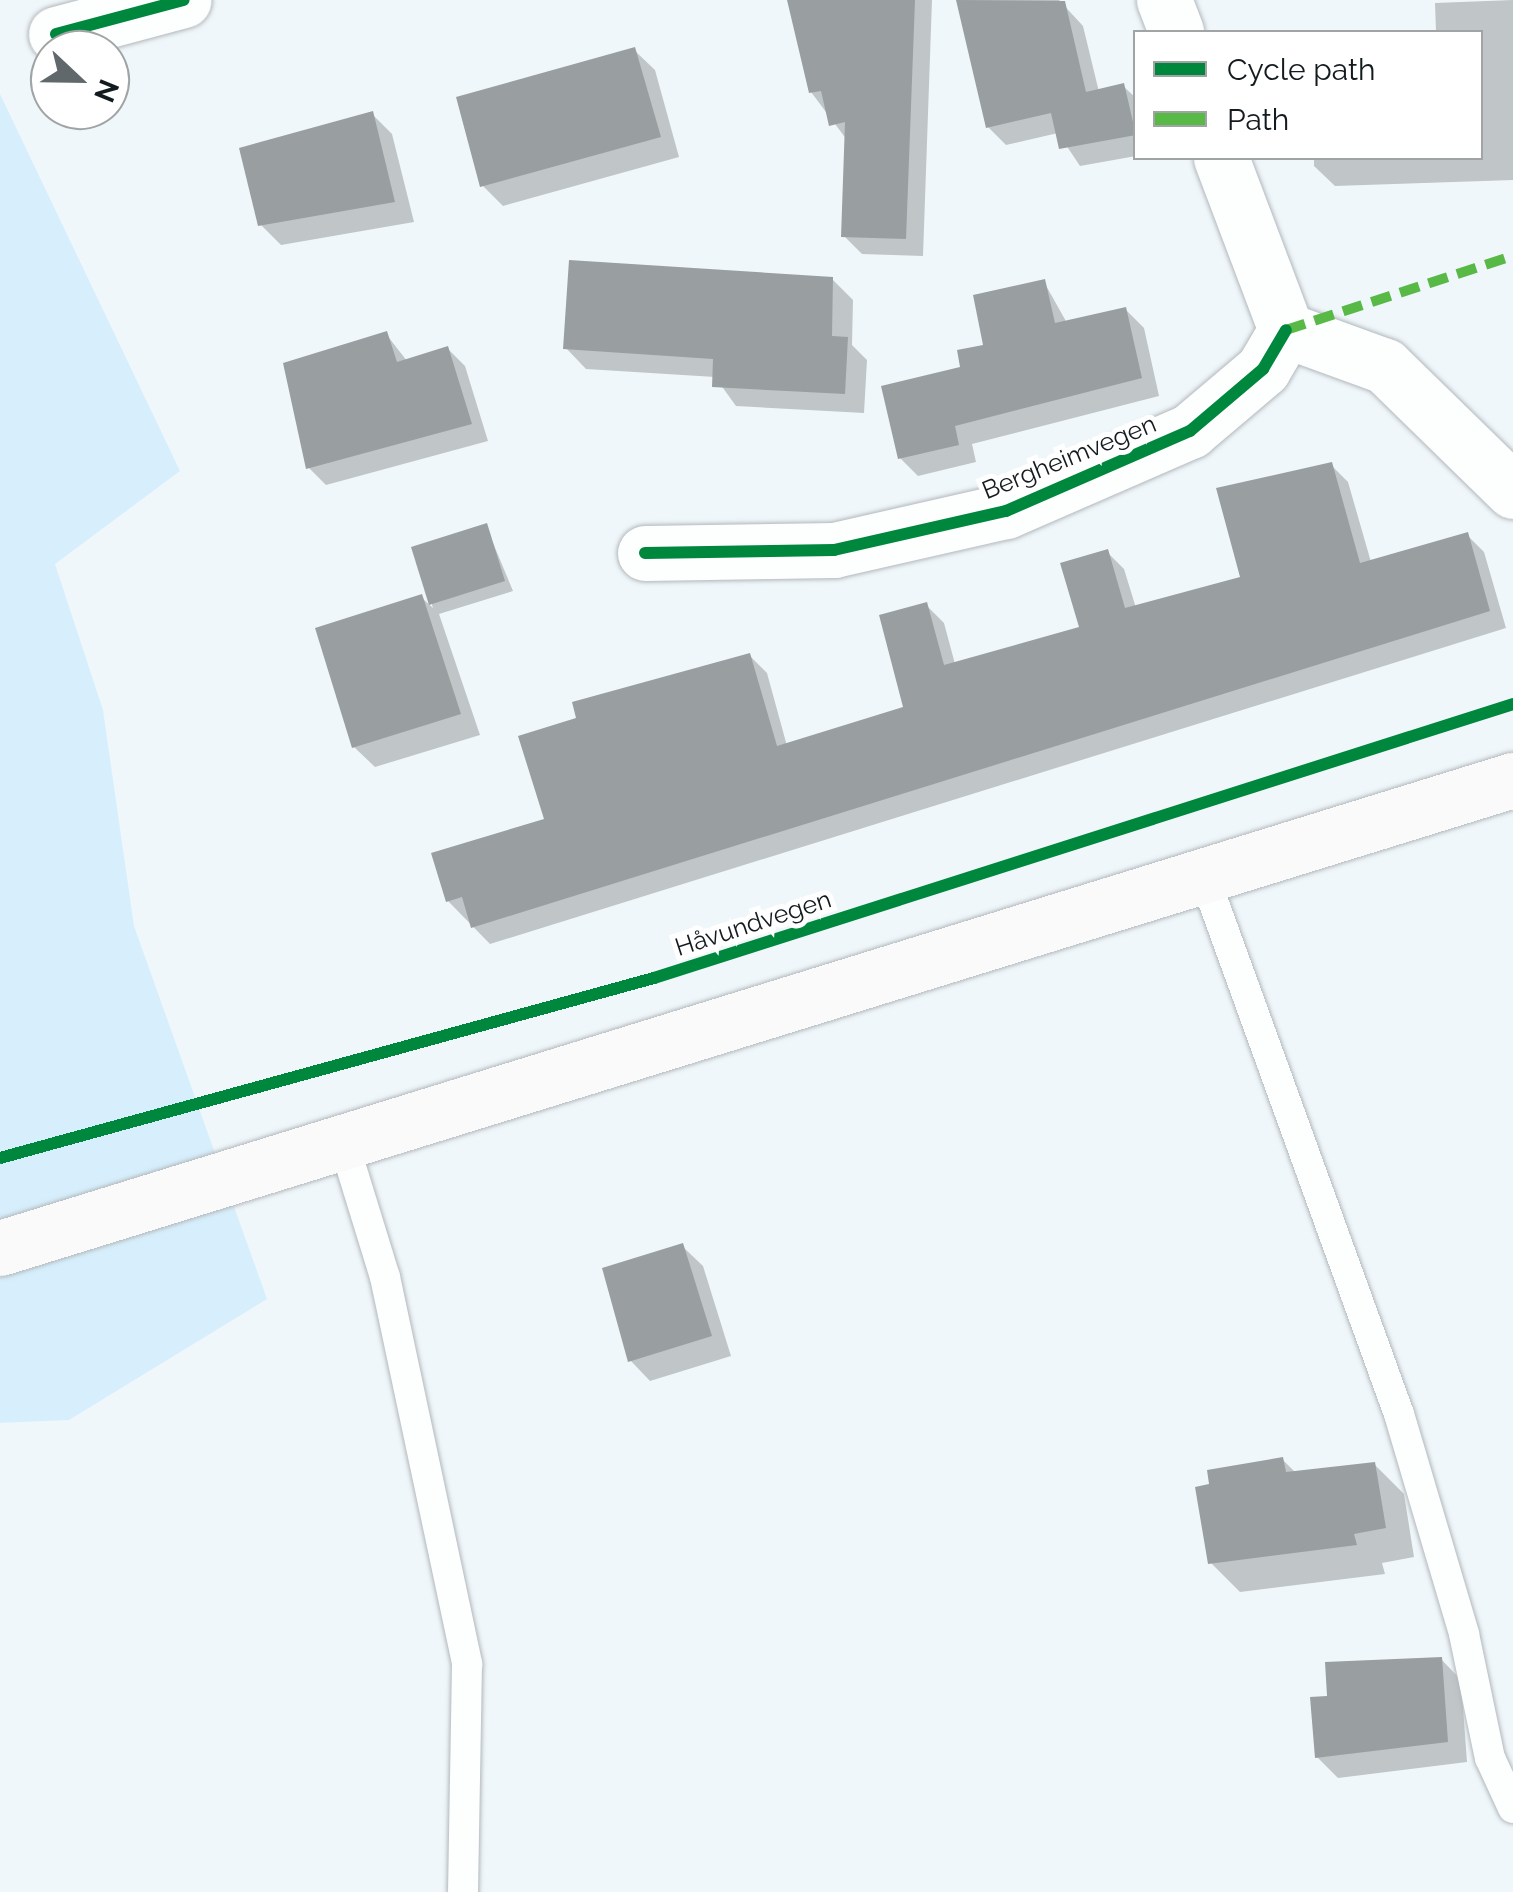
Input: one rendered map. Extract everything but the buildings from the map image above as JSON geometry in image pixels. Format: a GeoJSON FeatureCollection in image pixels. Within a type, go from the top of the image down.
{"type":"FeatureCollection","features":[{"type":"Feature","properties":{"kind":"main road"},"geometry":{"type":"LineString","coordinates":[[0,1248],[1513,780]]}},
{"type":"Feature","properties":{"kind":"street"},"geometry":{"type":"LineString","coordinates":[[71,30],[184,0]]}},
{"type":"Feature","properties":{"kind":"street"},"geometry":{"type":"LineString","coordinates":[[1164,0],[1175,30]]}},
{"type":"Feature","properties":{"kind":"street"},"geometry":{"type":"LineString","coordinates":[[1221,160],[1286,330],[1385,366],[1513,491]]}},
{"type":"Feature","properties":{"kind":"street","name":"Bergheimvegen"},"geometry":{"type":"LineString","coordinates":[[645,553],[834,550],[1006,511],[1190,432],[1263,369],[1286,330]]}},
{"type":"Feature","properties":{"kind":"lane"},"geometry":{"type":"LineString","coordinates":[[1204,876],[1398,1414],[1464,1634],[1490,1758],[1513,1808]]}},
{"type":"Feature","properties":{"kind":"lane"},"geometry":{"type":"LineString","coordinates":[[344,1144],[385,1277],[466,1664],[463,1892]]}},
{"type":"Feature","properties":{"kind":"shaded area"},"geometry":{"type":"Polygon","coordinates":[[[0,94],[180,471],[55,564],[103,710],[134,926],[267,1299],[69,1420],[0,1423],[0,94]]]}},
{"type":"Feature","properties":{"kind":"marked path"},"geometry":{"type":"LineString","coordinates":[[1286,330],[1513,256]]}},
{"type":"Feature","properties":{"kind":"cycle path"},"geometry":{"type":"LineString","coordinates":[[71,30],[184,0]]}},
{"type":"Feature","properties":{"kind":"cycle path"},"geometry":{"type":"LineString","coordinates":[[645,553],[834,550],[1006,511],[1190,431],[1263,369],[1286,330]]}},
{"type":"Feature","properties":{"kind":"cycle path","name":"Håvundvegen"},"geometry":{"type":"LineString","coordinates":[[0,1158],[654,978],[1513,704]]}}]}
